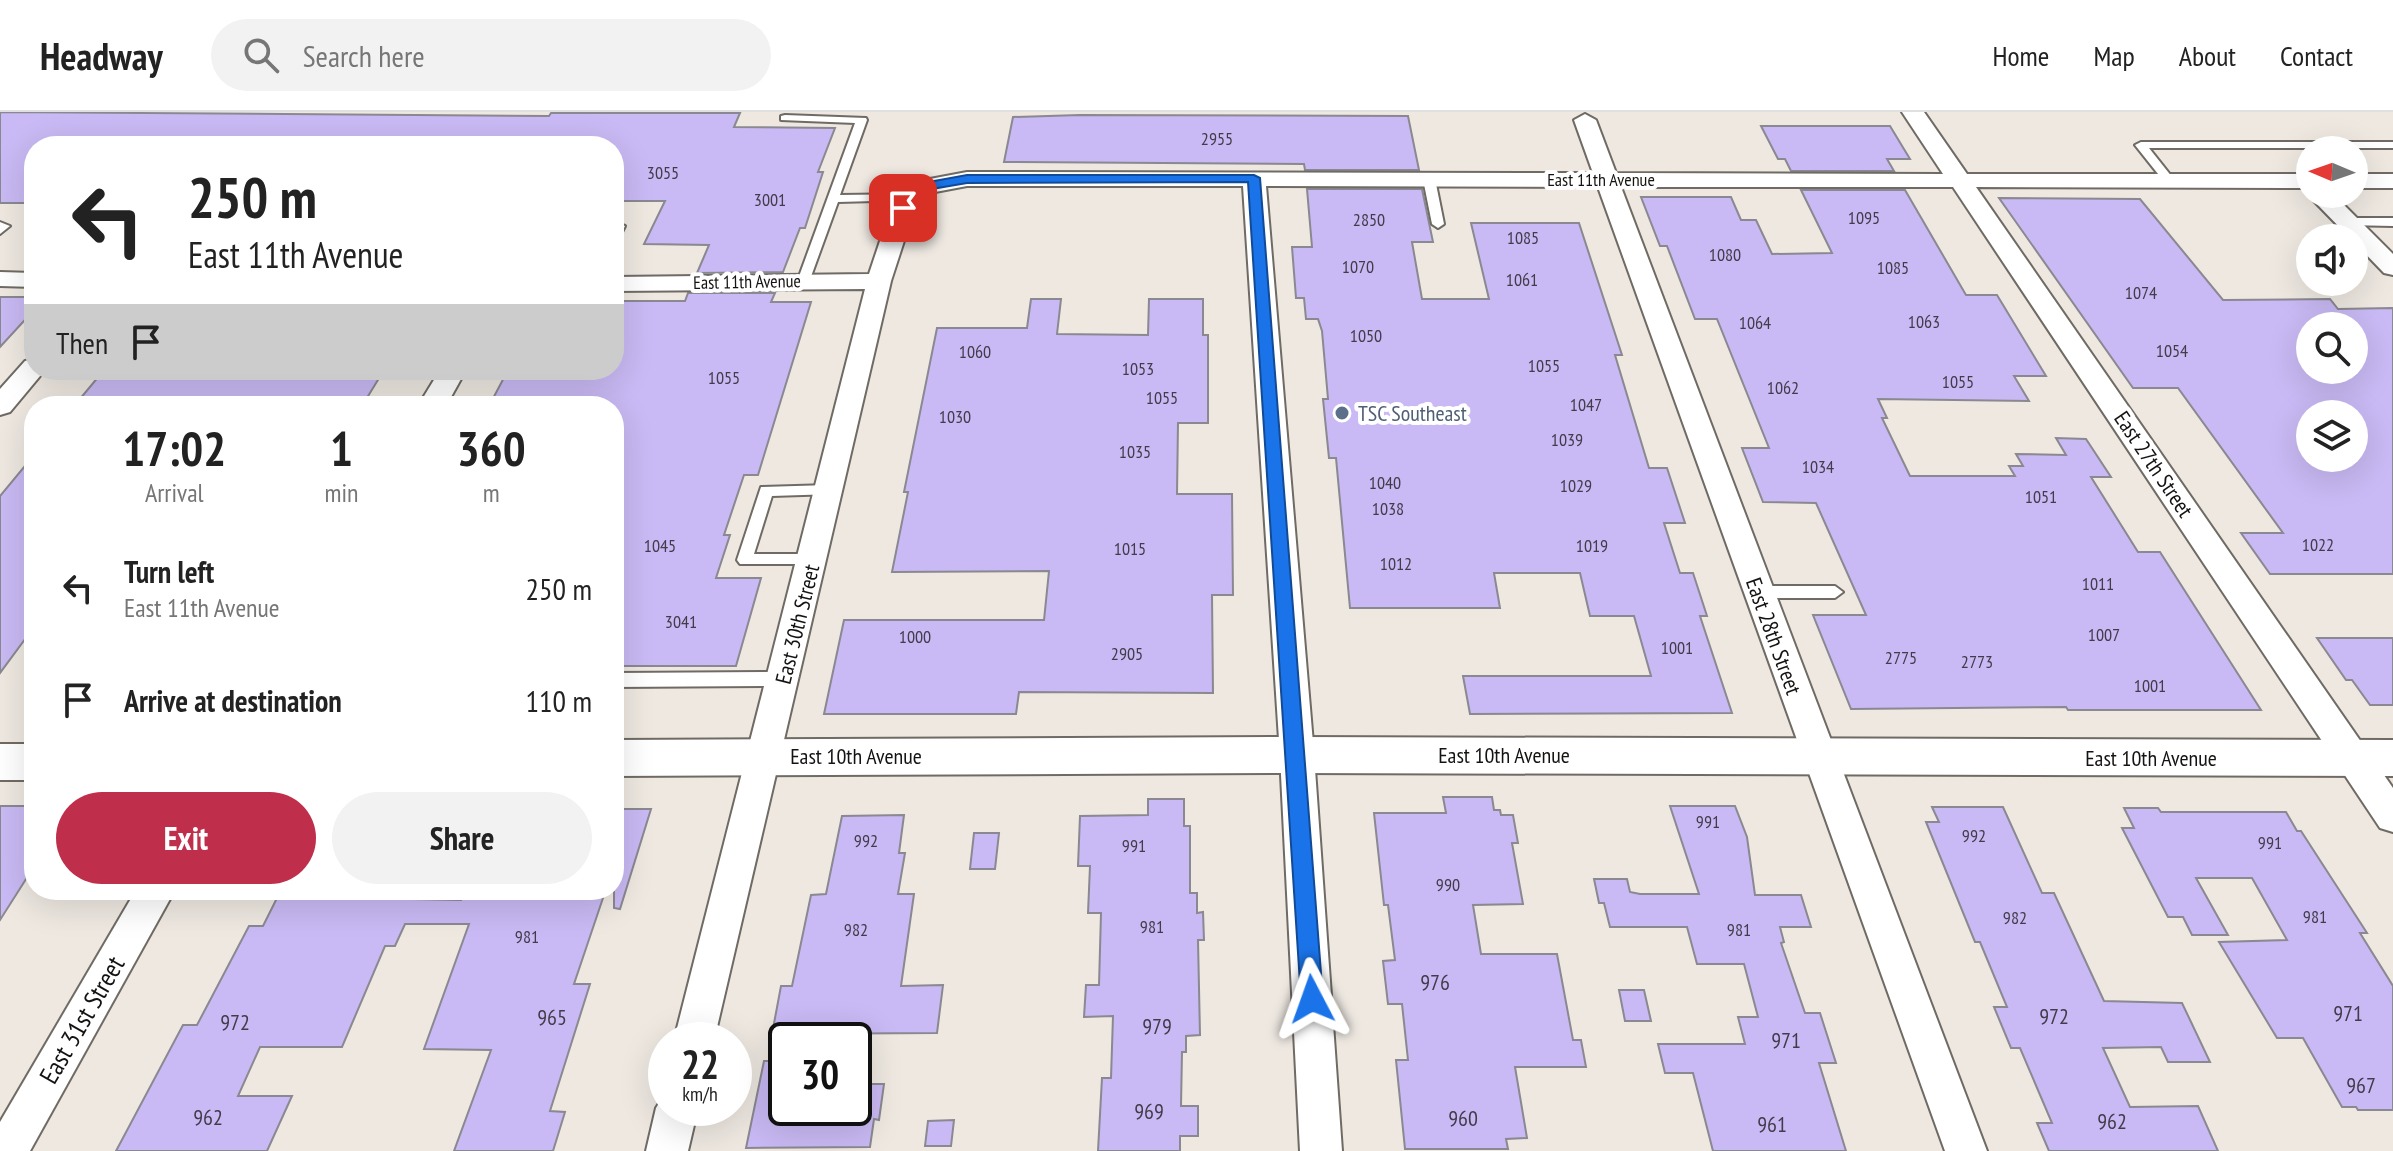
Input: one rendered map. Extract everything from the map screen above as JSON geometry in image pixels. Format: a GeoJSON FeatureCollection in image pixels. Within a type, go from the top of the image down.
{"type":"FeatureCollection","features":[{"type":"Feature","properties":{"kind":"street","name":"East 27th Street"},"geometry":{"type":"LineString","coordinates":[[1913,112],[2373,759],[2393,817]]}},
{"type":"Feature","properties":{"kind":"street","name":"East 28th Street"},"geometry":{"type":"LineString","coordinates":[[1585,120],[1966,1151]]}},
{"type":"Feature","properties":{"kind":"street"},"geometry":{"type":"LineString","coordinates":[[1254,178],[1297,755],[1321,1151]]}},
{"type":"Feature","properties":{"kind":"street","name":"East 11th Avenue"},"geometry":{"type":"LineString","coordinates":[[908,203],[922,187],[967,179],[1607,179],[2296,185]]}},
{"type":"Feature","properties":{"kind":"street"},"geometry":{"type":"LineString","coordinates":[[2368,181],[2393,181]]}},
{"type":"Feature","properties":{"kind":"street","name":"East 30th Street"},"geometry":{"type":"LineString","coordinates":[[698,1022],[879,281],[908,203]]}},
{"type":"Feature","properties":{"kind":"street"},"geometry":{"type":"LineString","coordinates":[[2334,208],[2391,263]]}},
{"type":"Feature","properties":{"kind":"street"},"geometry":{"type":"LineString","coordinates":[[0,279],[24,278]]}},
{"type":"Feature","properties":{"kind":"street","name":"East 11th Avenue"},"geometry":{"type":"LineString","coordinates":[[624,284],[879,281]]}},
{"type":"Feature","properties":{"kind":"street"},"geometry":{"type":"LineString","coordinates":[[0,406],[24,378]]}},
{"type":"Feature","properties":{"kind":"street","name":"East 10th Avenue"},"geometry":{"type":"LineString","coordinates":[[624,758],[1297,755],[2373,759]]}},
{"type":"Feature","properties":{"kind":"street"},"geometry":{"type":"LineString","coordinates":[[0,762],[24,762]]}},
{"type":"Feature","properties":{"kind":"street","name":"East 31st Street"},"geometry":{"type":"LineString","coordinates":[[7,1151],[150,900]]}},
{"type":"Feature","properties":{"kind":"street"},"geometry":{"type":"LineString","coordinates":[[667,1151],[673,1126]]}},
{"type":"Feature","properties":{"kind":"lane"},"geometry":{"type":"LineString","coordinates":[[785,118],[862,120],[803,282]]}},
{"type":"Feature","properties":{"kind":"lane"},"geometry":{"type":"LineString","coordinates":[[2170,182],[2141,145],[2393,145]]}},
{"type":"Feature","properties":{"kind":"lane"},"geometry":{"type":"LineString","coordinates":[[1429,179],[1438,224]]}},
{"type":"Feature","properties":{"kind":"lane"},"geometry":{"type":"LineString","coordinates":[[833,199],[908,203]]}},
{"type":"Feature","properties":{"kind":"lane"},"geometry":{"type":"LineString","coordinates":[[2348,222],[2393,222]]}},
{"type":"Feature","properties":{"kind":"lane"},"geometry":{"type":"LineString","coordinates":[[812,560],[745,560],[766,491],[829,490]]}},
{"type":"Feature","properties":{"kind":"lane"},"geometry":{"type":"LineString","coordinates":[[1758,592],[1835,592]]}},
{"type":"Feature","properties":{"kind":"lane"},"geometry":{"type":"LineString","coordinates":[[624,680],[783,679]]}},
{"type":"Feature","properties":{"kind":"building"},"geometry":{"type":"Polygon","coordinates":[[[0,112],[549,116],[551,113],[740,113],[734,127],[835,128],[818,172],[823,172],[805,228],[800,228],[783,272],[697,273],[709,245],[644,244],[665,201],[624,201],[624,136],[24,136],[24,203],[0,203],[0,112]]]}},
{"type":"Feature","properties":{"kind":"building"},"geometry":{"type":"Polygon","coordinates":[[[1408,116],[1419,170],[1305,170],[1304,164],[1004,162],[1013,117],[1408,116]]]}},
{"type":"Feature","properties":{"kind":"building"},"geometry":{"type":"Polygon","coordinates":[[[1761,126],[1890,126],[1910,159],[1887,159],[1894,171],[1791,171],[1785,159],[1778,159],[1761,126]]]}},
{"type":"Feature","properties":{"kind":"building"},"geometry":{"type":"Polygon","coordinates":[[[1307,189],[1422,189],[1433,242],[1412,242],[1422,299],[1489,299],[1471,223],[1579,223],[1622,355],[1615,355],[1649,468],[1667,468],[1685,523],[1664,523],[1680,573],[1693,573],[1707,616],[1700,616],[1732,713],[1470,714],[1463,676],[1651,676],[1634,616],[1590,616],[1580,573],[1494,573],[1500,608],[1350,608],[1336,458],[1329,458],[1323,399],[1328,399],[1322,331],[1318,319],[1306,319],[1304,298],[1296,298],[1292,247],[1312,247],[1307,189]]]}},
{"type":"Feature","properties":{"kind":"building"},"geometry":{"type":"Polygon","coordinates":[[[1801,190],[1905,190],[1966,295],[1997,295],[2046,376],[2014,376],[2029,401],[1878,399],[1887,418],[1882,418],[1910,476],[2015,476],[2009,466],[2023,466],[2016,454],[2066,455],[2056,438],[2086,439],[2111,477],[2091,477],[2138,552],[2160,552],[2261,710],[2068,710],[2066,707],[1851,709],[1813,615],[1866,615],[1816,503],[1763,502],[1742,448],[1769,448],[1717,319],[1695,319],[1667,246],[1660,246],[1641,197],[1731,197],[1741,220],[1756,220],[1772,254],[1832,253],[1801,190]]]}},
{"type":"Feature","properties":{"kind":"building"},"geometry":{"type":"Polygon","coordinates":[[[1999,198],[2140,199],[2223,300],[2330,299],[2338,309],[2393,308],[2393,574],[2270,574],[2241,533],[2283,533],[2178,388],[2133,388],[1999,198]]]}},
{"type":"Feature","properties":{"kind":"building"},"geometry":{"type":"Polygon","coordinates":[[[688,293],[775,293],[771,302],[811,302],[758,475],[744,475],[724,535],[730,535],[716,578],[761,578],[736,666],[624,666],[624,396],[494,396],[503,380],[624,380],[624,301],[685,301],[688,293]]]}},
{"type":"Feature","properties":{"kind":"building"},"geometry":{"type":"Polygon","coordinates":[[[0,297],[24,297],[24,321],[0,347],[0,297]]]}},
{"type":"Feature","properties":{"kind":"building"},"geometry":{"type":"Polygon","coordinates":[[[1031,299],[1061,299],[1057,334],[1148,335],[1149,299],[1203,299],[1203,335],[1208,335],[1208,423],[1178,423],[1177,494],[1232,494],[1233,595],[1212,595],[1213,693],[1019,692],[1016,714],[824,714],[844,620],[1044,620],[1049,571],[892,572],[908,492],[904,492],[937,328],[1027,328],[1031,299]]]}},
{"type":"Feature","properties":{"kind":"building"},"geometry":{"type":"Polygon","coordinates":[[[96,380],[378,380],[368,396],[82,396],[96,380]]]}},
{"type":"Feature","properties":{"kind":"building"},"geometry":{"type":"Polygon","coordinates":[[[24,467],[24,641],[0,673],[0,496],[24,467]]]}},
{"type":"Feature","properties":{"kind":"building"},"geometry":{"type":"Polygon","coordinates":[[[2317,638],[2393,638],[2393,705],[2370,705],[2352,680],[2346,680],[2317,638]]]}},
{"type":"Feature","properties":{"kind":"building"},"geometry":{"type":"Polygon","coordinates":[[[1443,797],[1492,797],[1494,810],[1500,810],[1501,815],[1513,815],[1518,843],[1512,843],[1523,904],[1473,905],[1481,954],[1557,954],[1573,1040],[1581,1040],[1586,1067],[1515,1067],[1527,1138],[1506,1139],[1508,1149],[1405,1149],[1396,1060],[1408,1060],[1402,1004],[1388,1004],[1383,961],[1395,960],[1388,905],[1384,905],[1374,813],[1446,813],[1443,797]]]}},
{"type":"Feature","properties":{"kind":"building"},"geometry":{"type":"Polygon","coordinates":[[[1148,799],[1184,799],[1184,826],[1190,826],[1190,893],[1197,893],[1197,913],[1203,912],[1204,940],[1198,940],[1200,1035],[1186,1036],[1186,1052],[1182,1052],[1181,1106],[1198,1106],[1198,1136],[1180,1136],[1180,1151],[1098,1151],[1102,1078],[1111,1078],[1113,1016],[1084,1017],[1086,985],[1099,985],[1101,913],[1088,913],[1090,866],[1078,866],[1080,816],[1148,815],[1148,799]]]}},
{"type":"Feature","properties":{"kind":"building"},"geometry":{"type":"Polygon","coordinates":[[[0,806],[24,806],[24,882],[0,920],[0,806]]]}},
{"type":"Feature","properties":{"kind":"building"},"geometry":{"type":"Polygon","coordinates":[[[1670,806],[1735,806],[1747,837],[1755,895],[1801,895],[1811,927],[1780,927],[1784,942],[1781,943],[1805,1013],[1820,1013],[1836,1063],[1819,1063],[1846,1151],[1713,1151],[1693,1073],[1665,1073],[1658,1044],[1745,1044],[1738,1017],[1758,1017],[1744,964],[1697,964],[1687,927],[1610,927],[1604,903],[1599,903],[1594,879],[1627,879],[1630,892],[1640,894],[1699,894],[1670,806]]]}},
{"type":"Feature","properties":{"kind":"building"},"geometry":{"type":"Polygon","coordinates":[[[1932,807],[2003,807],[2042,893],[2054,893],[2104,1001],[2182,1003],[2210,1062],[2168,1062],[2161,1047],[2103,1048],[2130,1107],[2198,1106],[2218,1151],[2049,1151],[2037,1123],[2052,1123],[2020,1048],[2011,1048],[1994,1007],[2007,1007],[1980,942],[1975,942],[1926,822],[1939,822],[1932,807]]]}},
{"type":"Feature","properties":{"kind":"building"},"geometry":{"type":"Polygon","coordinates":[[[2124,808],[2158,808],[2161,812],[2286,812],[2367,933],[2360,933],[2393,986],[2393,1110],[2342,1107],[2303,1038],[2277,1038],[2219,942],[2287,940],[2252,878],[2196,878],[2228,935],[2192,935],[2183,917],[2168,917],[2122,828],[2134,828],[2124,808]]]}},
{"type":"Feature","properties":{"kind":"building"},"geometry":{"type":"Polygon","coordinates":[[[624,809],[651,809],[624,896],[624,809]]]}},
{"type":"Feature","properties":{"kind":"building"},"geometry":{"type":"Polygon","coordinates":[[[904,815],[899,853],[905,853],[898,894],[914,894],[901,986],[943,985],[937,1033],[872,1033],[872,1022],[774,1022],[781,986],[792,986],[811,895],[826,894],[842,816],[904,815]]]}},
{"type":"Feature","properties":{"kind":"building"},"geometry":{"type":"Polygon","coordinates":[[[974,833],[999,833],[995,869],[970,869],[974,833]]]}},
{"type":"Feature","properties":{"kind":"building"},"geometry":{"type":"Polygon","coordinates":[[[276,900],[602,900],[574,984],[590,984],[550,1111],[565,1112],[553,1151],[454,1151],[491,1050],[424,1049],[469,924],[405,924],[395,946],[385,946],[342,1047],[260,1047],[238,1096],[292,1096],[267,1151],[116,1151],[183,1025],[197,1025],[249,926],[263,926],[276,900]]]}},
{"type":"Feature","properties":{"kind":"building"},"geometry":{"type":"Polygon","coordinates":[[[614,900],[623,900],[620,909],[614,908],[614,900]]]}},
{"type":"Feature","properties":{"kind":"building"},"geometry":{"type":"Polygon","coordinates":[[[1619,990],[1644,990],[1651,1021],[1625,1021],[1619,990]]]}},
{"type":"Feature","properties":{"kind":"building"},"geometry":{"type":"Polygon","coordinates":[[[764,1061],[768,1061],[768,1126],[872,1126],[872,1084],[884,1084],[879,1120],[874,1119],[870,1147],[746,1148],[764,1061]]]}},
{"type":"Feature","properties":{"kind":"building"},"geometry":{"type":"Polygon","coordinates":[[[954,1120],[951,1146],[925,1146],[928,1121],[954,1120]]]}},
{"type":"Feature","properties":{"kind":"place","name":"TSC Southeast"},"geometry":{"type":"Point","coordinates":[1342,413]}},
{"type":"Feature","properties":{"kind":"route"},"geometry":{"type":"LineString","coordinates":[[903,208],[922,187],[967,179],[1254,178],[1312,999]]}}]}
